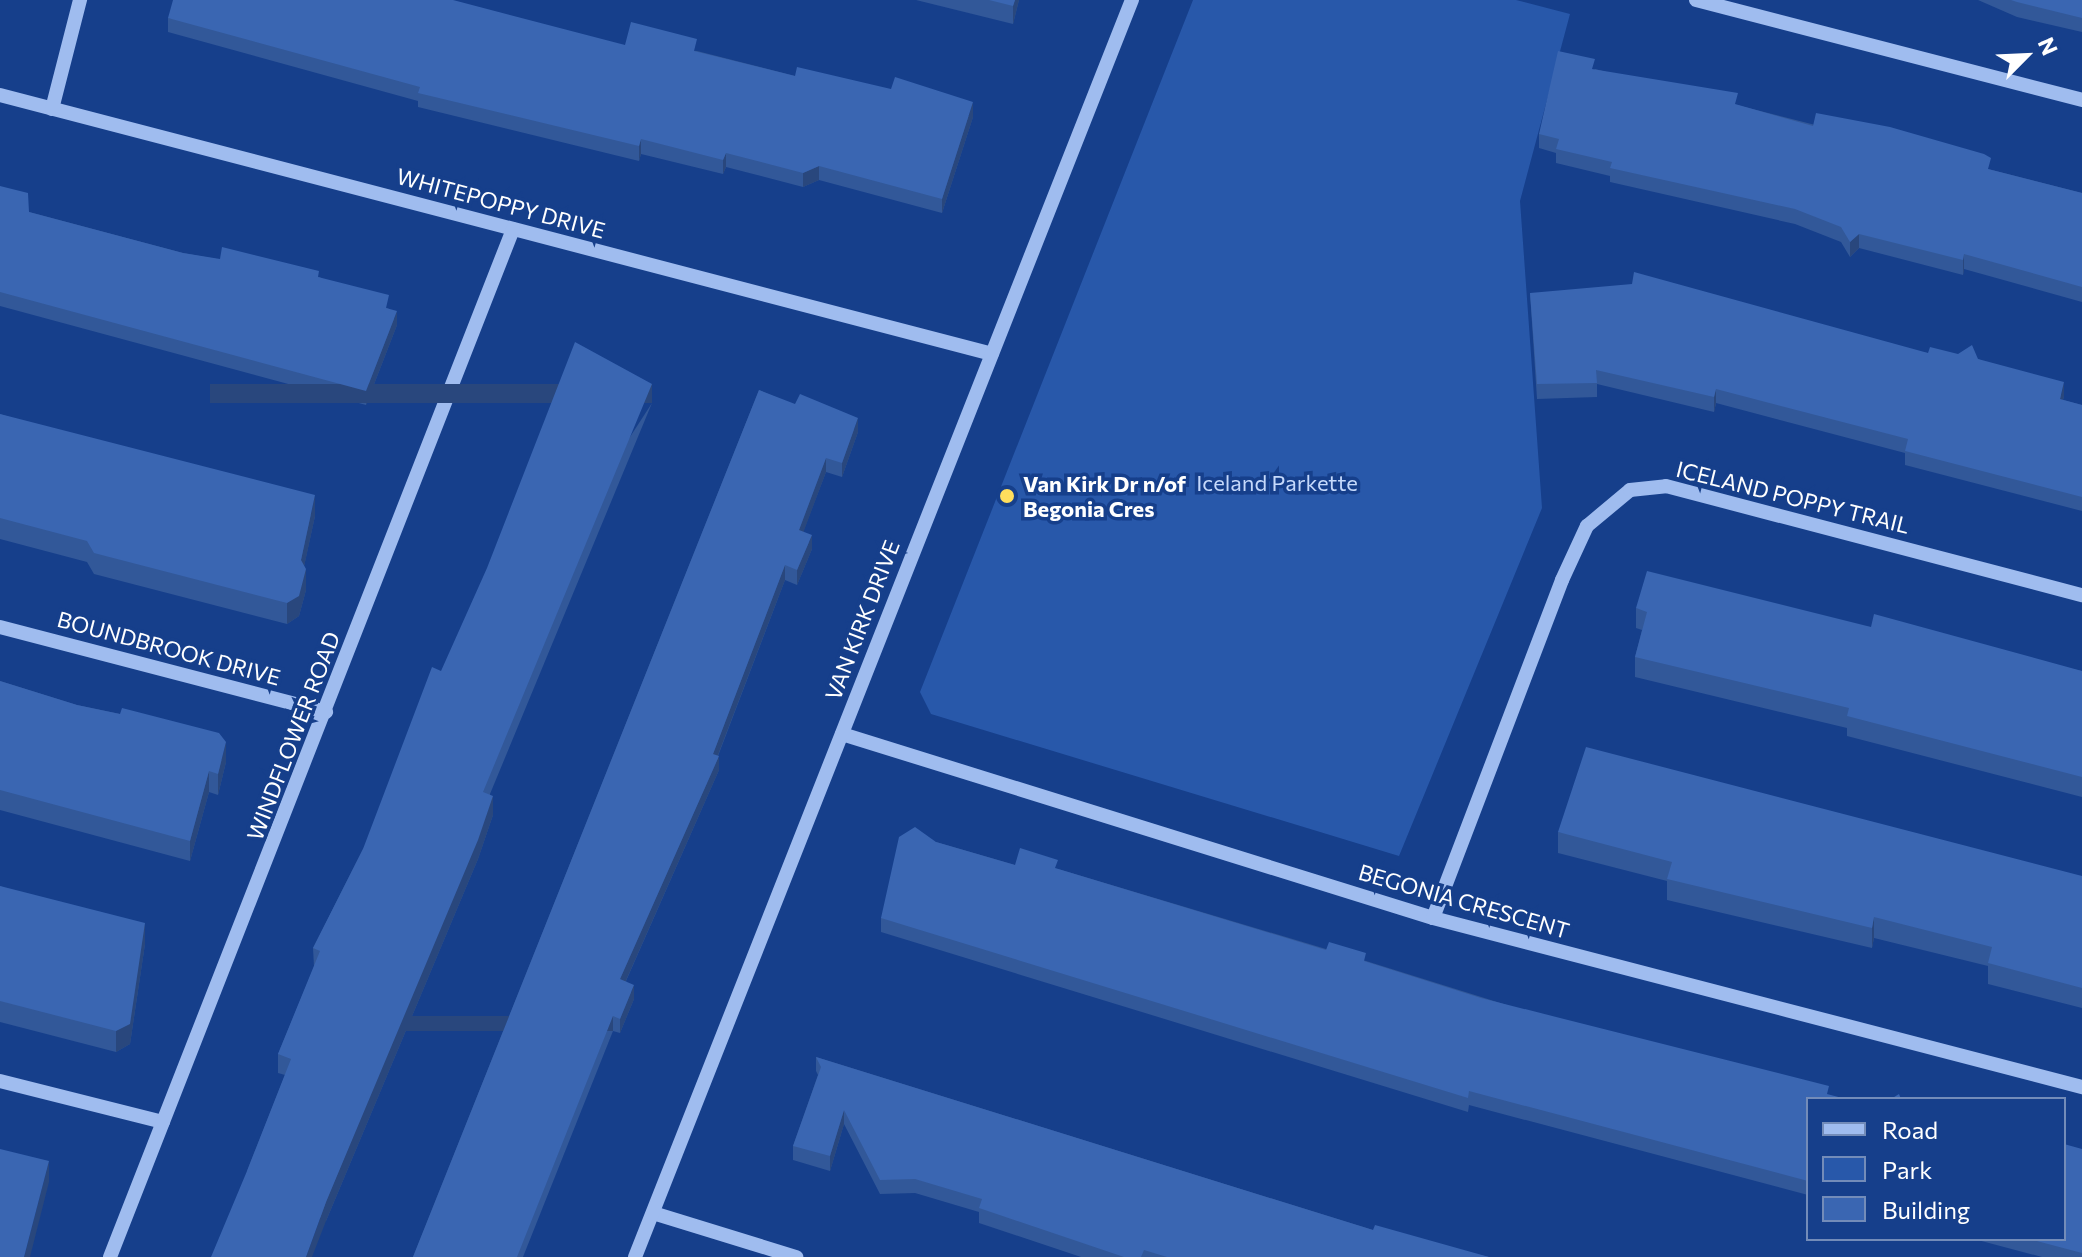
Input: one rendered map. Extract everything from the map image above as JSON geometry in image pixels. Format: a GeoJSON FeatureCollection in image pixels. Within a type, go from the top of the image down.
{"type":"FeatureCollection","features":[{"type":"Feature","properties":{"kind":"street"},"geometry":{"type":"LineString","coordinates":[[52,109],[80,0]]}},
{"type":"Feature","properties":{"kind":"street","name":"VAN KIRK DRIVE"},"geometry":{"type":"LineString","coordinates":[[635,1257],[1132,0]]}},
{"type":"Feature","properties":{"kind":"street"},"geometry":{"type":"LineString","coordinates":[[1696,0],[2082,100]]}},
{"type":"Feature","properties":{"kind":"street","name":"WHITEPOPPY DRIVE"},"geometry":{"type":"LineString","coordinates":[[0,95],[992,354]]}},
{"type":"Feature","properties":{"kind":"street","name":"WINDFLOWER ROAD"},"geometry":{"type":"LineString","coordinates":[[110,1257],[513,229]]}},
{"type":"Feature","properties":{"kind":"street","name":"ICELAND POPPY TRAIL"},"geometry":{"type":"LineString","coordinates":[[1433,918],[1574,553],[1605,504],[1630,490],[1666,486],[2082,595]]}},
{"type":"Feature","properties":{"kind":"street","name":"BOUNDBROOK DRIVE"},"geometry":{"type":"LineString","coordinates":[[0,627],[326,712]]}},
{"type":"Feature","properties":{"kind":"street","name":"BEGONIA CRESCENT"},"geometry":{"type":"LineString","coordinates":[[842,734],[1433,918],[2082,1087]]}},
{"type":"Feature","properties":{"kind":"street"},"geometry":{"type":"LineString","coordinates":[[0,1081],[163,1122]]}},
{"type":"Feature","properties":{"kind":"street"},"geometry":{"type":"LineString","coordinates":[[653,1213],[796,1257]]}},
{"type":"Feature","properties":{"kind":"green space","name":"Iceland Parkette"},"geometry":{"type":"Polygon","coordinates":[[[1193,0],[1516,0],[1570,14],[1520,201],[1542,508],[1399,856],[931,714],[920,692],[1193,0]]]}},
{"type":"Feature","properties":{"kind":"building"},"geometry":{"type":"Polygon","coordinates":[[[173,0],[453,0],[625,45],[631,22],[697,39],[694,51],[795,76],[797,67],[891,89],[895,77],[973,102],[942,199],[819,166],[803,173],[726,153],[723,160],[641,139],[639,146],[418,93],[420,87],[168,18],[173,0]]]}},
{"type":"Feature","properties":{"kind":"building"},"geometry":{"type":"Polygon","coordinates":[[[989,0],[1015,0],[1013,6],[989,0]]]}},
{"type":"Feature","properties":{"kind":"building"},"geometry":{"type":"Polygon","coordinates":[[[2011,0],[2082,0],[2082,18],[2017,2],[2011,0]]]}},
{"type":"Feature","properties":{"kind":"building"},"geometry":{"type":"Polygon","coordinates":[[[1558,51],[1595,59],[1592,69],[1738,93],[1735,104],[1813,126],[1816,113],[1890,127],[1984,154],[1991,158],[1988,169],[2082,193],[2082,287],[1964,254],[1963,260],[1859,234],[1850,242],[1841,227],[1795,209],[1610,168],[1612,162],[1556,149],[1559,139],[1539,134],[1558,51]]]}},
{"type":"Feature","properties":{"kind":"building"},"geometry":{"type":"Polygon","coordinates":[[[0,186],[28,193],[29,212],[183,253],[220,259],[222,247],[319,271],[318,277],[389,295],[386,308],[397,311],[366,391],[0,292],[0,186]]]}},
{"type":"Feature","properties":{"kind":"building"},"geometry":{"type":"Polygon","coordinates":[[[1634,272],[1928,353],[1930,347],[1958,354],[1972,345],[1978,359],[2064,382],[2060,399],[2082,405],[2082,497],[1905,451],[1908,439],[1716,389],[1714,397],[1596,370],[1597,383],[1537,384],[1530,293],[1632,284],[1634,272]]]}},
{"type":"Feature","properties":{"kind":"building"},"geometry":{"type":"Polygon","coordinates":[[[575,342],[652,384],[483,792],[493,796],[478,840],[326,1202],[306,1257],[211,1257],[291,1059],[278,1054],[320,951],[313,948],[363,849],[432,667],[441,671],[487,568],[575,342]]]}},
{"type":"Feature","properties":{"kind":"building"},"geometry":{"type":"Polygon","coordinates":[[[759,390],[795,404],[800,394],[858,418],[842,463],[826,458],[799,530],[812,535],[797,570],[785,565],[713,754],[719,756],[620,979],[634,985],[620,1019],[613,1016],[517,1257],[413,1257],[759,390]]]}},
{"type":"Feature","properties":{"kind":"building"},"geometry":{"type":"Polygon","coordinates":[[[0,414],[315,495],[301,560],[306,569],[299,596],[287,603],[94,553],[87,541],[0,518],[0,414]]]}},
{"type":"Feature","properties":{"kind":"building"},"geometry":{"type":"Polygon","coordinates":[[[1647,571],[1871,627],[1874,614],[2082,671],[2082,777],[1847,716],[1849,708],[1635,657],[1647,612],[1636,608],[1647,571]]]}},
{"type":"Feature","properties":{"kind":"building"},"geometry":{"type":"Polygon","coordinates":[[[0,681],[77,705],[120,714],[122,708],[219,733],[226,742],[218,774],[209,771],[190,841],[0,790],[0,681]]]}},
{"type":"Feature","properties":{"kind":"building"},"geometry":{"type":"Polygon","coordinates":[[[1586,747],[2082,876],[2082,988],[1988,963],[1992,947],[1874,917],[1872,928],[1667,879],[1672,862],[1558,832],[1586,747]]]}},
{"type":"Feature","properties":{"kind":"building"},"geometry":{"type":"Polygon","coordinates":[[[915,827],[936,842],[1015,865],[1020,848],[1058,860],[1055,868],[1326,950],[1329,942],[1366,953],[1364,961],[1481,998],[1829,1086],[1827,1094],[1838,1097],[1806,1097],[1806,1180],[1469,1091],[1468,1098],[881,918],[899,837],[915,827]]]}},
{"type":"Feature","properties":{"kind":"building"},"geometry":{"type":"Polygon","coordinates":[[[0,886],[145,923],[130,1024],[116,1031],[0,1001],[0,886]]]}},
{"type":"Feature","properties":{"kind":"building"},"geometry":{"type":"Polygon","coordinates":[[[816,1057],[1373,1230],[1375,1225],[1489,1257],[1167,1257],[1144,1250],[1141,1257],[1124,1257],[979,1208],[982,1199],[915,1179],[880,1180],[844,1110],[830,1156],[793,1146],[821,1067],[816,1057]]]}},
{"type":"Feature","properties":{"kind":"building"},"geometry":{"type":"Polygon","coordinates":[[[2066,1145],[2082,1149],[2082,1253],[2037,1241],[2066,1241],[2066,1145]]]}},
{"type":"Feature","properties":{"kind":"building"},"geometry":{"type":"Polygon","coordinates":[[[0,1149],[49,1161],[24,1257],[0,1257],[0,1149]]]}},
{"type":"Feature","properties":{"kind":"place","name":"Van Kirk Dr n/of Begonia Cres"},"geometry":{"type":"Point","coordinates":[1007,496]}}]}
